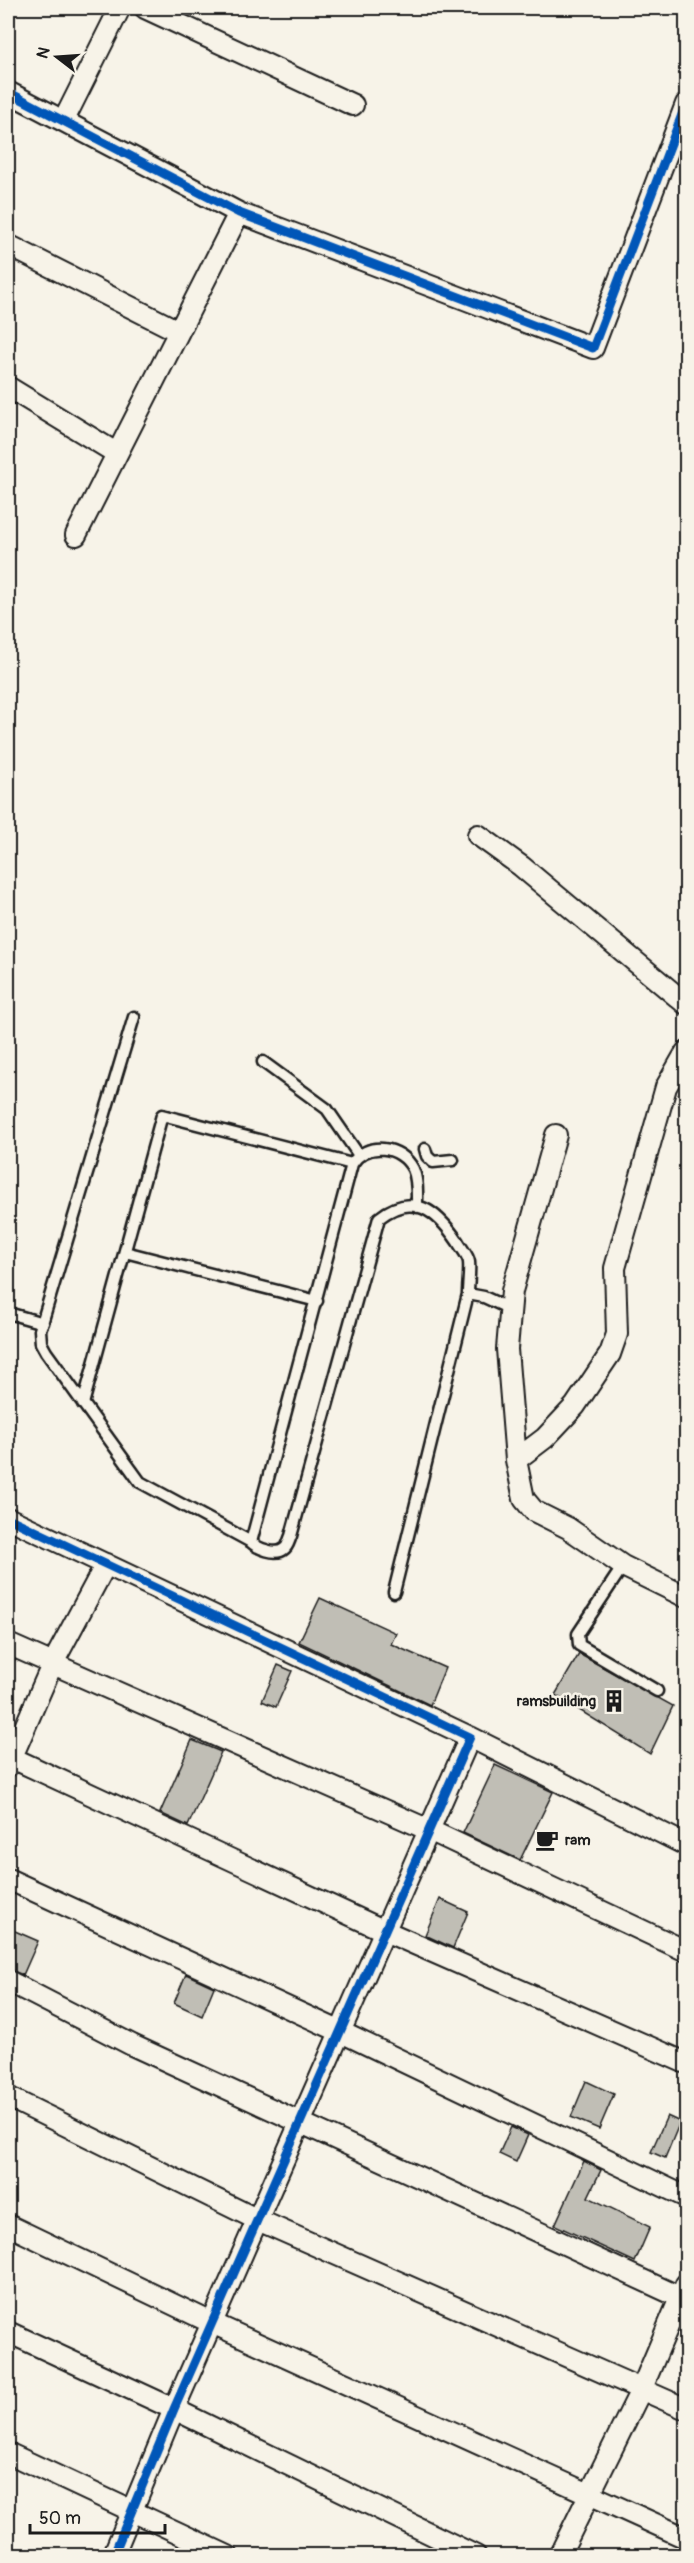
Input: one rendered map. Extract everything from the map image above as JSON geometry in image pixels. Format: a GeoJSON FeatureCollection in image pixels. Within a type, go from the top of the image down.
{"type":"FeatureCollection","features":[{"type":"Feature","properties":{"kind":"street"},"geometry":{"type":"LineString","coordinates":[[64,120],[120,8]]}},
{"type":"Feature","properties":{"kind":"street"},"geometry":{"type":"LineString","coordinates":[[145,8],[353,105]]}},
{"type":"Feature","properties":{"kind":"street"},"geometry":{"type":"LineString","coordinates":[[8,92],[239,213],[593,348],[687,104]]}},
{"type":"Feature","properties":{"kind":"street"},"geometry":{"type":"LineString","coordinates":[[76,535],[239,213]]}},
{"type":"Feature","properties":{"kind":"street"},"geometry":{"type":"LineString","coordinates":[[8,245],[178,331]]}},
{"type":"Feature","properties":{"kind":"street"},"geometry":{"type":"LineString","coordinates":[[8,387],[116,453]]}},
{"type":"Feature","properties":{"kind":"street"},"geometry":{"type":"LineString","coordinates":[[478,835],[521,866],[687,1004]]}},
{"type":"Feature","properties":{"kind":"street"},"geometry":{"type":"LineString","coordinates":[[516,1460],[545,1438],[575,1406],[610,1354],[617,1334],[615,1268],[666,1087],[687,1052]]}},
{"type":"Feature","properties":{"kind":"street"},"geometry":{"type":"LineString","coordinates":[[556,1135],[512,1291],[510,1309],[507,1349],[516,1460],[524,1500],[534,1511],[568,1528],[623,1566],[687,1597]]}},
{"type":"Feature","properties":{"kind":"street"},"geometry":{"type":"LineString","coordinates":[[8,1518],[470,1737],[687,1845]]}},
{"type":"Feature","properties":{"kind":"street"},"geometry":{"type":"LineString","coordinates":[[106,1564],[52,1665],[9,1760],[385,1931],[687,2064]]}},
{"type":"Feature","properties":{"kind":"street"},"geometry":{"type":"LineString","coordinates":[[8,1644],[429,1830],[687,1952]]}},
{"type":"Feature","properties":{"kind":"street"},"geometry":{"type":"LineString","coordinates":[[113,2556],[174,2409],[470,1737]]}},
{"type":"Feature","properties":{"kind":"street"},"geometry":{"type":"LineString","coordinates":[[8,1879],[341,2032],[687,2197]]}},
{"type":"Feature","properties":{"kind":"street"},"geometry":{"type":"LineString","coordinates":[[8,1982],[132,2045],[684,2294],[642,2388],[559,2556]]}},
{"type":"Feature","properties":{"kind":"street"},"geometry":{"type":"LineString","coordinates":[[8,2097],[258,2220],[687,2409]]}},
{"type":"Feature","properties":{"kind":"street"},"geometry":{"type":"LineString","coordinates":[[8,2225],[212,2323],[687,2538]]}},
{"type":"Feature","properties":{"kind":"street"},"geometry":{"type":"LineString","coordinates":[[8,2332],[174,2409],[476,2556]]}},
{"type":"Feature","properties":{"kind":"street"},"geometry":{"type":"LineString","coordinates":[[8,2453],[228,2556]]}},
{"type":"Feature","properties":{"kind":"lane"},"geometry":{"type":"LineString","coordinates":[[134,1017],[43,1323],[41,1343],[140,1482],[251,1542],[256,1547],[280,1552],[286,1549],[291,1536],[379,1218],[392,1209],[406,1206],[417,1207],[436,1215],[469,1260],[468,1294],[394,1592]]}},
{"type":"Feature","properties":{"kind":"lane"},"geometry":{"type":"LineString","coordinates":[[263,1062],[327,1108],[355,1160]]}},
{"type":"Feature","properties":{"kind":"lane"},"geometry":{"type":"LineString","coordinates":[[83,1404],[162,1115],[355,1160]]}},
{"type":"Feature","properties":{"kind":"lane"},"geometry":{"type":"LineString","coordinates":[[251,1542],[355,1160],[371,1148],[388,1150],[402,1156],[415,1172],[417,1207]]}},
{"type":"Feature","properties":{"kind":"lane"},"geometry":{"type":"LineString","coordinates":[[425,1149],[427,1156],[433,1162]]}},
{"type":"Feature","properties":{"kind":"lane"},"geometry":{"type":"LineString","coordinates":[[416,1180],[433,1162],[453,1160]]}},
{"type":"Feature","properties":{"kind":"lane"},"geometry":{"type":"LineString","coordinates":[[125,1252],[318,1301]]}},
{"type":"Feature","properties":{"kind":"lane"},"geometry":{"type":"LineString","coordinates":[[468,1294],[510,1309]]}},
{"type":"Feature","properties":{"kind":"lane"},"geometry":{"type":"LineString","coordinates":[[8,1314],[43,1323]]}},
{"type":"Feature","properties":{"kind":"lane"},"geometry":{"type":"LineString","coordinates":[[623,1566],[578,1634],[577,1640],[579,1645],[657,1691]]}},
{"type":"Feature","properties":{"kind":"building"},"geometry":{"type":"Polygon","coordinates":[[[320,1598],[396,1633],[391,1644],[445,1668],[430,1705],[299,1642],[320,1598]]]}},
{"type":"Feature","properties":{"kind":"building","name":"ramsbuilding"},"geometry":{"type":"Polygon","coordinates":[[[579,1654],[673,1706],[650,1754],[555,1695],[579,1654]]]}},
{"type":"Feature","properties":{"kind":"building"},"geometry":{"type":"Polygon","coordinates":[[[278,1665],[292,1671],[276,1707],[262,1701],[278,1665]]]}},
{"type":"Feature","properties":{"kind":"building"},"geometry":{"type":"Polygon","coordinates":[[[192,1740],[221,1752],[188,1826],[160,1813],[192,1740]]]}},
{"type":"Feature","properties":{"kind":"building"},"geometry":{"type":"Polygon","coordinates":[[[495,1765],[553,1792],[520,1860],[463,1833],[495,1765]]]}},
{"type":"Feature","properties":{"kind":"building"},"geometry":{"type":"Polygon","coordinates":[[[440,1899],[468,1912],[453,1948],[425,1935],[440,1899]]]}},
{"type":"Feature","properties":{"kind":"building"},"geometry":{"type":"Polygon","coordinates":[[[8,1928],[38,1941],[23,1975],[8,1969],[8,1928]]]}},
{"type":"Feature","properties":{"kind":"building"},"geometry":{"type":"Polygon","coordinates":[[[186,1974],[214,1987],[202,2016],[174,2003],[186,1974]]]}},
{"type":"Feature","properties":{"kind":"building"},"geometry":{"type":"Polygon","coordinates":[[[586,2081],[614,2094],[599,2129],[571,2117],[586,2081]]]}},
{"type":"Feature","properties":{"kind":"building"},"geometry":{"type":"Polygon","coordinates":[[[667,2116],[680,2122],[665,2158],[651,2152],[667,2116]]]}},
{"type":"Feature","properties":{"kind":"building"},"geometry":{"type":"Polygon","coordinates":[[[511,2127],[528,2135],[516,2162],[499,2154],[511,2127]]]}},
{"type":"Feature","properties":{"kind":"building"},"geometry":{"type":"Polygon","coordinates":[[[584,2161],[601,2170],[588,2197],[650,2227],[635,2262],[555,2225],[584,2161]]]}},
{"type":"Feature","properties":{"kind":"cycle path"},"geometry":{"type":"LineString","coordinates":[[8,92],[239,213],[593,348],[686,104]]}},
{"type":"Feature","properties":{"kind":"cycle path"},"geometry":{"type":"LineString","coordinates":[[8,1518],[470,1737],[174,2409],[113,2556]]}},
{"type":"Feature","properties":{"kind":"place","name":"ramsbuilding"},"geometry":{"type":"Point","coordinates":[614,1701]}},
{"type":"Feature","properties":{"kind":"place","name":"ram"},"geometry":{"type":"Point","coordinates":[547,1840]}}]}
